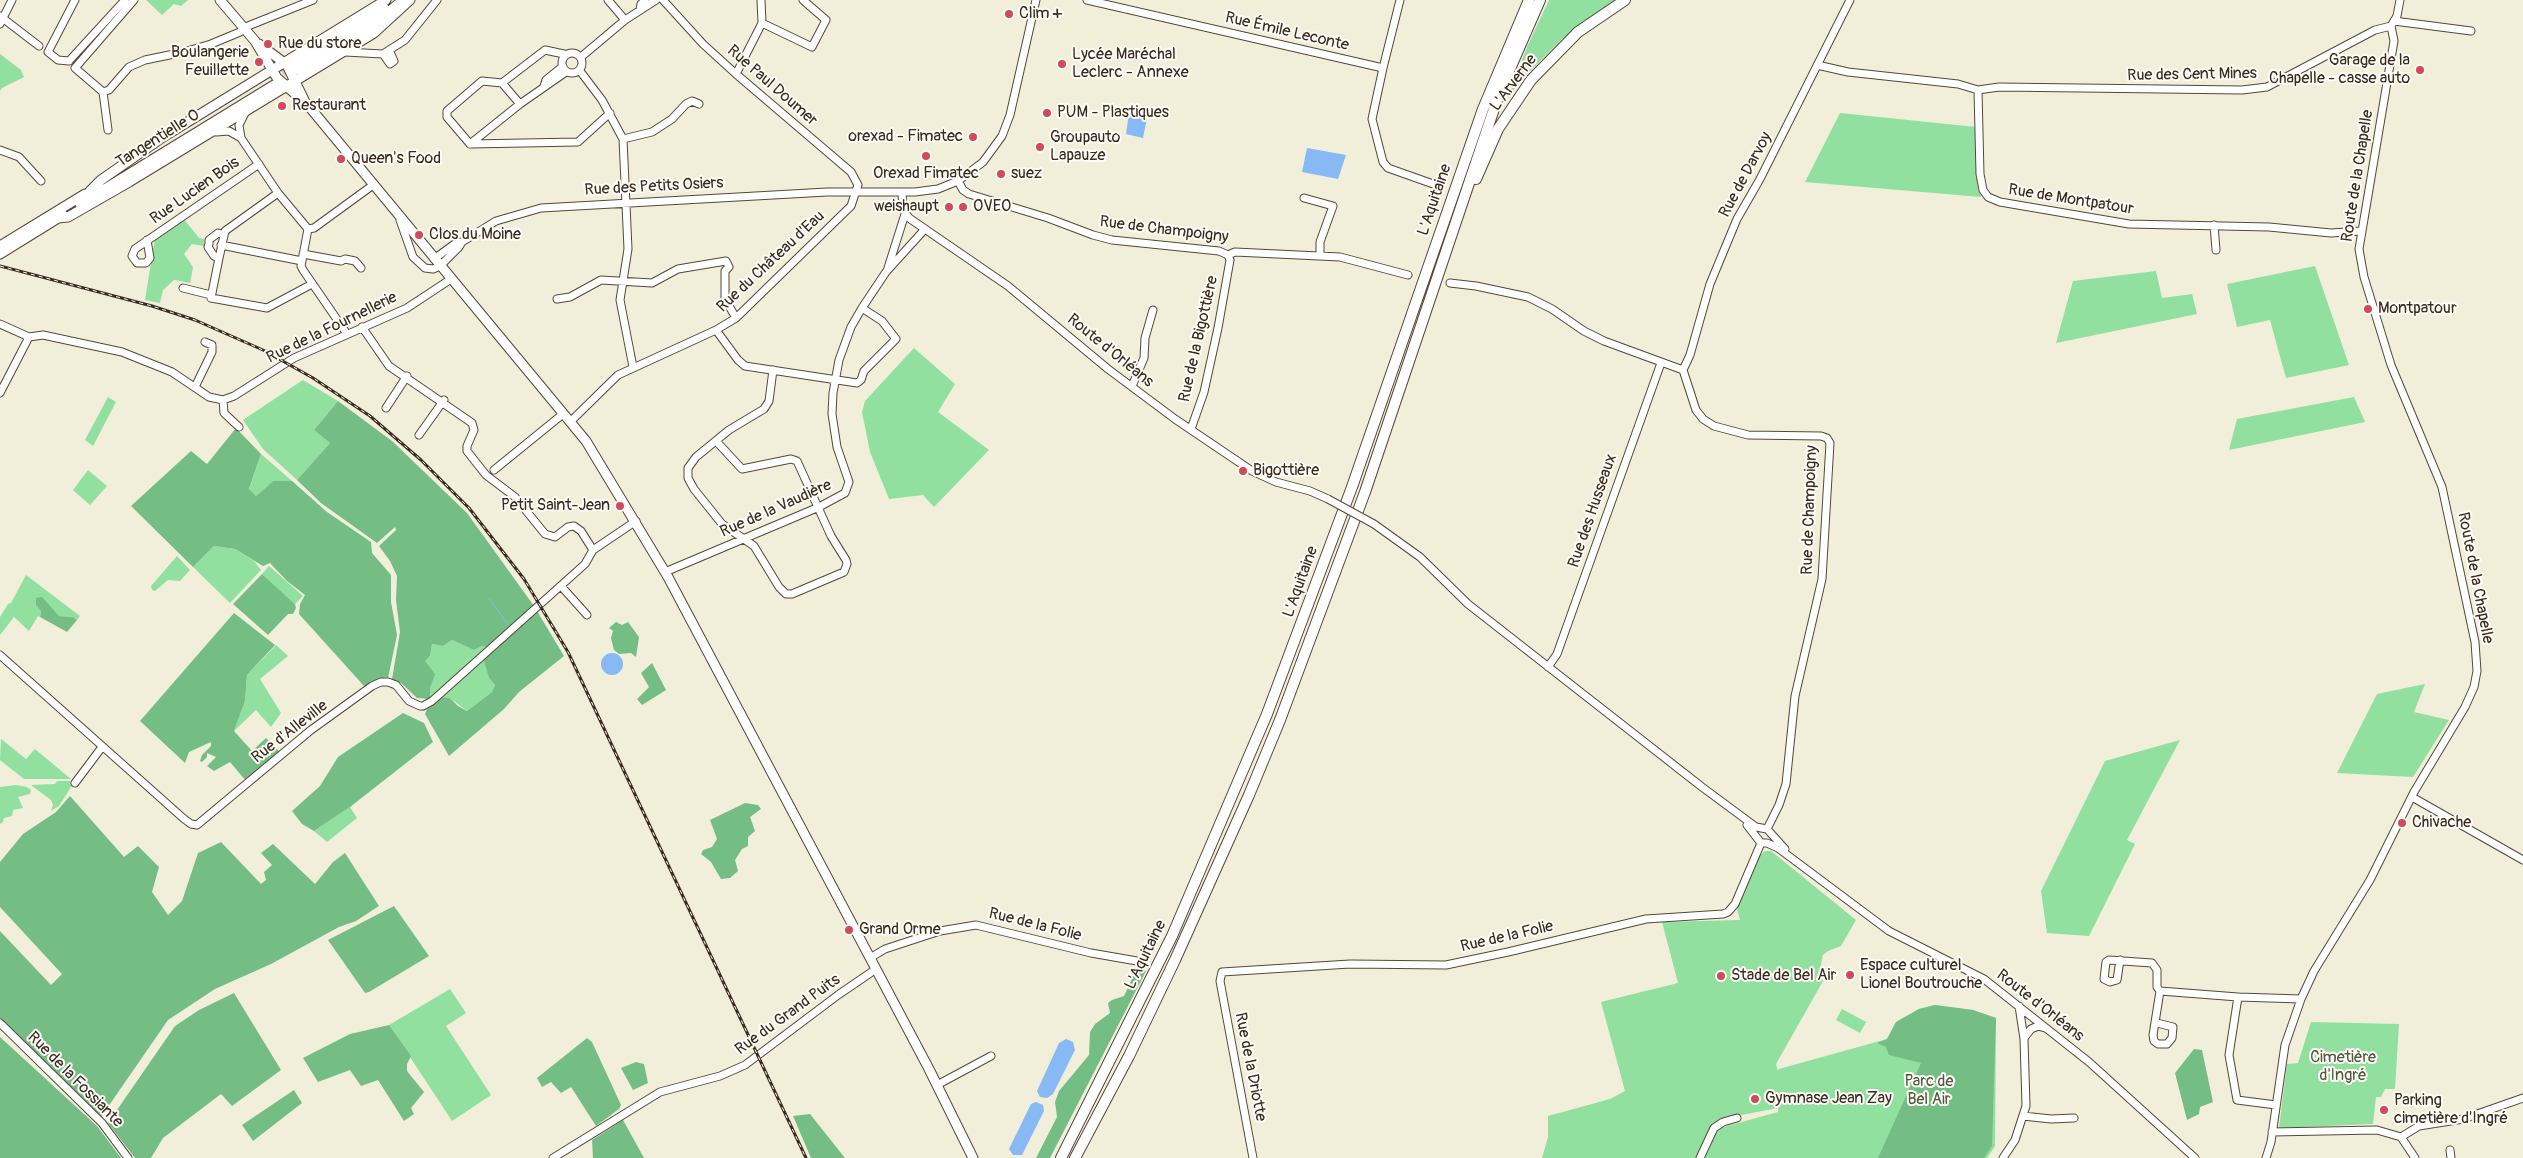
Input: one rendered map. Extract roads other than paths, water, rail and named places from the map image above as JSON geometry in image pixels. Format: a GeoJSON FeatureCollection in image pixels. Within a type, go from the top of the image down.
{"type":"FeatureCollection","features":[{"type":"Feature","properties":{"kind":"highway","name":"L'Aquitaine"},"geometry":{"type":"LineString","coordinates":[[1061,1158],[1172,936],[1258,737],[1342,515],[1483,109],[1529,0]]}},
{"type":"Feature","properties":{"kind":"highway","name":"L'Aquitaine"},"geometry":{"type":"LineString","coordinates":[[1075,1158],[1129,1056],[1167,978],[1249,795],[1280,720],[1365,492],[1499,94],[1540,0]]}},
{"type":"Feature","properties":{"kind":"highway","name":"L'Arverne"},"geometry":{"type":"LineString","coordinates":[[1461,211],[1491,143],[1531,80],[1578,32],[1625,0]]}},
{"type":"Feature","properties":{"kind":"main road"},"geometry":{"type":"LineString","coordinates":[[220,0],[255,41],[272,69],[286,87],[304,101],[586,441],[635,519],[665,572],[974,1158]]}},
{"type":"Feature","properties":{"kind":"main road"},"geometry":{"type":"LineString","coordinates":[[0,246],[90,191],[101,180],[135,155],[386,0]]}},
{"type":"Feature","properties":{"kind":"main road"},"geometry":{"type":"LineString","coordinates":[[394,0],[297,67],[370,26],[403,0]]}},
{"type":"Feature","properties":{"kind":"main road"},"geometry":{"type":"LineString","coordinates":[[0,254],[58,218],[68,217],[374,33],[410,0]]}},
{"type":"Feature","properties":{"kind":"main road"},"geometry":{"type":"LineString","coordinates":[[255,41],[284,62],[296,80],[304,101]]}},
{"type":"Feature","properties":{"kind":"main road","name":"Tangentielle O"},"geometry":{"type":"LineString","coordinates":[[58,218],[272,82],[90,191]]}},
{"type":"Feature","properties":{"kind":"street"},"geometry":{"type":"LineString","coordinates":[[12,0],[1,20],[39,46]]}},
{"type":"Feature","properties":{"kind":"street"},"geometry":{"type":"LineString","coordinates":[[68,61],[58,60],[48,52],[75,0]]}},
{"type":"Feature","properties":{"kind":"street"},"geometry":{"type":"LineString","coordinates":[[68,61],[125,0]]}},
{"type":"Feature","properties":{"kind":"street"},"geometry":{"type":"LineString","coordinates":[[75,68],[134,0]]}},
{"type":"Feature","properties":{"kind":"street"},"geometry":{"type":"LineString","coordinates":[[104,92],[109,90],[129,67],[145,60],[189,51],[211,44],[244,28],[313,0]]}},
{"type":"Feature","properties":{"kind":"street"},"geometry":{"type":"LineString","coordinates":[[342,52],[386,52],[405,40],[437,0]]}},
{"type":"Feature","properties":{"kind":"street"},"geometry":{"type":"LineString","coordinates":[[608,0],[625,20]]}},
{"type":"Feature","properties":{"kind":"street"},"geometry":{"type":"LineString","coordinates":[[640,10],[641,4],[645,0]]}},
{"type":"Feature","properties":{"kind":"street"},"geometry":{"type":"LineString","coordinates":[[633,367],[620,300],[628,249],[623,139],[610,113],[580,72],[581,56],[625,20],[640,10],[645,9],[656,0]]}},
{"type":"Feature","properties":{"kind":"street","name":"Rue Paul Doumer"},"geometry":{"type":"LineString","coordinates":[[662,0],[703,44],[851,172],[857,180],[856,192]]}},
{"type":"Feature","properties":{"kind":"street"},"geometry":{"type":"LineString","coordinates":[[736,74],[762,23],[761,0]]}},
{"type":"Feature","properties":{"kind":"street"},"geometry":{"type":"LineString","coordinates":[[762,23],[812,48],[826,20],[803,0]]}},
{"type":"Feature","properties":{"kind":"street","name":"Rue des Petits Osiers"},"geometry":{"type":"LineString","coordinates":[[437,262],[456,243],[462,242],[496,221],[541,208],[627,202],[856,192],[902,193],[938,189],[958,181],[983,162],[1002,136],[1010,115],[1036,0]]}},
{"type":"Feature","properties":{"kind":"street","name":"Rue Émile Leconte"},"geometry":{"type":"LineString","coordinates":[[1087,0],[1383,68]]}},
{"type":"Feature","properties":{"kind":"street"},"geometry":{"type":"LineString","coordinates":[[1400,0],[1372,119],[1383,162],[1388,168],[1436,185]]}},
{"type":"Feature","properties":{"kind":"street","name":"Rue de Darvoy"},"geometry":{"type":"LineString","coordinates":[[1683,370],[1690,355],[1710,284],[1737,219],[1760,179],[1850,0]]}},
{"type":"Feature","properties":{"kind":"street","name":"Route de la Chapelle"},"geometry":{"type":"LineString","coordinates":[[2266,1158],[2272,1132],[2285,1046],[2301,999],[2314,971],[2370,880],[2412,797],[2471,695],[2476,680],[2478,663],[2460,564],[2442,487],[2401,390],[2380,334],[2361,261],[2361,231],[2374,165],[2394,41],[2393,23],[2400,0]]}},
{"type":"Feature","properties":{"kind":"street"},"geometry":{"type":"LineString","coordinates":[[2393,23],[2471,31]]}},
{"type":"Feature","properties":{"kind":"street","name":"Rue des Cent Mines"},"geometry":{"type":"LineString","coordinates":[[1978,90],[1998,87],[2242,90],[2267,87],[2375,30],[2393,23]]}},
{"type":"Feature","properties":{"kind":"street"},"geometry":{"type":"LineString","coordinates":[[502,83],[544,50],[581,56]]}},
{"type":"Feature","properties":{"kind":"street"},"geometry":{"type":"LineString","coordinates":[[470,144],[544,86],[550,85],[564,69],[564,54]]}},
{"type":"Feature","properties":{"kind":"street"},"geometry":{"type":"LineString","coordinates":[[68,61],[69,68],[75,68],[104,92],[108,130]]}},
{"type":"Feature","properties":{"kind":"street"},"geometry":{"type":"LineString","coordinates":[[1817,65],[1848,72],[1958,84],[1978,90]]}},
{"type":"Feature","properties":{"kind":"street"},"geometry":{"type":"LineString","coordinates":[[564,69],[580,72]]}},
{"type":"Feature","properties":{"kind":"street"},"geometry":{"type":"LineString","coordinates":[[520,104],[502,83],[482,81],[447,111],[447,117],[470,144],[477,146],[578,142],[610,113]]}},
{"type":"Feature","properties":{"kind":"street","name":"Rue de Montpatour"},"geometry":{"type":"LineString","coordinates":[[1978,90],[1980,174],[1983,190],[1988,197],[2000,202],[2129,224],[2214,226],[2323,232],[2361,231]]}},
{"type":"Feature","properties":{"kind":"street"},"geometry":{"type":"LineString","coordinates":[[623,139],[652,132],[672,119],[686,104],[692,101],[699,104]]}},
{"type":"Feature","properties":{"kind":"street"},"geometry":{"type":"LineString","coordinates":[[241,138],[239,123],[248,110]]}},
{"type":"Feature","properties":{"kind":"street"},"geometry":{"type":"LineString","coordinates":[[178,151],[220,130],[232,132],[241,138],[278,194],[308,229]]}},
{"type":"Feature","properties":{"kind":"street"},"geometry":{"type":"LineString","coordinates":[[0,150],[19,157],[41,181]]}},
{"type":"Feature","properties":{"kind":"street","name":"Rue Lucien Bois"},"geometry":{"type":"LineString","coordinates":[[147,240],[259,164]]}},
{"type":"Feature","properties":{"kind":"street","name":"Rue de Champoigny"},"geometry":{"type":"LineString","coordinates":[[958,181],[963,190],[969,194],[1048,218],[1093,235],[1117,240],[1219,251],[1228,254],[1235,252],[1349,258],[1408,275]]}},
{"type":"Feature","properties":{"kind":"street"},"geometry":{"type":"LineString","coordinates":[[308,229],[314,228],[373,185]]}},
{"type":"Feature","properties":{"kind":"street","name":"Rue du Château d'Eau"},"geometry":{"type":"LineString","coordinates":[[570,422],[618,375],[716,330],[736,318],[851,206],[856,192]]}},
{"type":"Feature","properties":{"kind":"street"},"geometry":{"type":"LineString","coordinates":[[902,193],[905,214]]}},
{"type":"Feature","properties":{"kind":"street"},"geometry":{"type":"LineString","coordinates":[[278,194],[225,231],[211,298],[267,308],[312,284]]}},
{"type":"Feature","properties":{"kind":"street"},"geometry":{"type":"LineString","coordinates":[[1304,198],[1333,206],[1320,242],[1320,256]]}},
{"type":"Feature","properties":{"kind":"street","name":"Route d'Orléans"},"geometry":{"type":"LineString","coordinates":[[905,214],[1008,286],[1132,386],[1225,455],[1258,474],[1328,499],[1374,524],[1407,547],[1468,604],[1761,831]]}},
{"type":"Feature","properties":{"kind":"street","name":"Rue de la Vaudière"},"geometry":{"type":"LineString","coordinates":[[886,272],[905,214]]}},
{"type":"Feature","properties":{"kind":"street"},"geometry":{"type":"LineString","coordinates":[[400,219],[411,250],[418,263],[428,268],[437,262]]}},
{"type":"Feature","properties":{"kind":"street"},"geometry":{"type":"LineString","coordinates":[[2214,226],[2216,250]]}},
{"type":"Feature","properties":{"kind":"street"},"geometry":{"type":"LineString","coordinates":[[308,229],[302,257],[303,270],[348,334]]}},
{"type":"Feature","properties":{"kind":"street","name":"Rue de la Vaudière"},"geometry":{"type":"LineString","coordinates":[[665,572],[842,497],[849,485],[834,433],[832,403],[834,380],[845,340],[862,308],[886,272],[925,229]]}},
{"type":"Feature","properties":{"kind":"street"},"geometry":{"type":"LineString","coordinates":[[219,258],[214,256],[208,247],[209,240],[218,233],[224,235]]}},
{"type":"Feature","properties":{"kind":"street"},"geometry":{"type":"LineString","coordinates":[[221,244],[302,257],[341,261],[345,259],[355,261],[361,268]]}},
{"type":"Feature","properties":{"kind":"street","name":"Rue de la Bigottière"},"geometry":{"type":"LineString","coordinates":[[1191,429],[1204,392],[1212,357],[1230,260],[1228,254]]}},
{"type":"Feature","properties":{"kind":"street"},"geometry":{"type":"LineString","coordinates":[[557,300],[570,297],[601,280],[652,283],[678,269],[692,265],[716,264],[725,271],[725,299],[736,318]]}},
{"type":"Feature","properties":{"kind":"street","name":"Rue de la Fournellerie"},"geometry":{"type":"LineString","coordinates":[[223,400],[234,396],[294,358],[408,308],[452,279]]}},
{"type":"Feature","properties":{"kind":"street"},"geometry":{"type":"LineString","coordinates":[[1450,283],[1476,286],[1528,297],[1552,309],[1591,335],[1660,363],[1683,370]]}},
{"type":"Feature","properties":{"kind":"street"},"geometry":{"type":"LineString","coordinates":[[183,288],[212,294]]}},
{"type":"Feature","properties":{"kind":"street"},"geometry":{"type":"LineString","coordinates":[[716,330],[741,363],[834,380],[859,382],[864,371],[896,339],[879,319],[862,308]]}},
{"type":"Feature","properties":{"kind":"street"},"geometry":{"type":"LineString","coordinates":[[1132,386],[1144,358],[1145,338],[1153,310]]}},
{"type":"Feature","properties":{"kind":"street"},"geometry":{"type":"LineString","coordinates":[[0,324],[29,337],[43,335],[122,352],[165,368],[209,397],[223,400],[224,413],[240,427]]}},
{"type":"Feature","properties":{"kind":"street"},"geometry":{"type":"LineString","coordinates":[[362,328],[389,366],[469,420],[474,427],[473,435],[466,448],[481,469],[515,497],[545,534],[555,537],[568,527],[574,526],[582,530],[596,549]]}},
{"type":"Feature","properties":{"kind":"street"},"geometry":{"type":"LineString","coordinates":[[0,393],[29,337]]}},
{"type":"Feature","properties":{"kind":"street"},"geometry":{"type":"LineString","coordinates":[[195,387],[212,352],[212,345],[205,342]]}},
{"type":"Feature","properties":{"kind":"street","name":"Rue des Husseaux"},"geometry":{"type":"LineString","coordinates":[[1548,667],[1557,654],[1660,363]]}},
{"type":"Feature","properties":{"kind":"street"},"geometry":{"type":"LineString","coordinates":[[716,441],[742,469],[791,459],[797,461],[831,536],[846,560],[846,569],[841,574],[792,594],[786,594],[754,546],[722,524],[694,489],[688,478],[688,468],[693,459],[716,441],[736,426],[764,409],[769,401],[773,370]]}},
{"type":"Feature","properties":{"kind":"street","name":"Rue de Champoigny"},"geometry":{"type":"LineString","coordinates":[[1683,370],[1696,410],[1703,419],[1714,426],[1748,435],[1821,436],[1827,438],[1830,444],[1822,580],[1795,696],[1786,784],[1779,805],[1761,831]]}},
{"type":"Feature","properties":{"kind":"street"},"geometry":{"type":"LineString","coordinates":[[386,408],[407,377]]}},
{"type":"Feature","properties":{"kind":"street"},"geometry":{"type":"LineString","coordinates":[[419,435],[443,401]]}},
{"type":"Feature","properties":{"kind":"street"},"geometry":{"type":"LineString","coordinates":[[494,470],[563,414]]}},
{"type":"Feature","properties":{"kind":"street","name":"Rue d'Alleville"},"geometry":{"type":"LineString","coordinates":[[0,655],[183,818],[191,824],[197,825],[311,730],[372,686],[381,682],[388,682],[396,685],[409,701],[423,706],[432,701],[585,564],[596,549],[635,519]]}},
{"type":"Feature","properties":{"kind":"street"},"geometry":{"type":"LineString","coordinates":[[561,586],[586,614]]}},
{"type":"Feature","properties":{"kind":"street"},"geometry":{"type":"LineString","coordinates":[[75,782],[102,747]]}},
{"type":"Feature","properties":{"kind":"street"},"geometry":{"type":"LineString","coordinates":[[2412,797],[2523,860]]}},
{"type":"Feature","properties":{"kind":"street"},"geometry":{"type":"LineString","coordinates":[[1761,831],[1766,841]]}},
{"type":"Feature","properties":{"kind":"street"},"geometry":{"type":"LineString","coordinates":[[1761,831],[1757,840],[1766,841]]}},
{"type":"Feature","properties":{"kind":"street","name":"Route d'Orléans"},"geometry":{"type":"LineString","coordinates":[[1766,841],[1889,931],[1976,975],[2019,1006],[2057,1035],[2195,1158]]}},
{"type":"Feature","properties":{"kind":"street","name":"Rue de la Folie"},"geometry":{"type":"LineString","coordinates":[[1220,981],[1222,972],[1235,970],[1350,964],[1430,966],[1454,964],[1646,919],[1723,914],[1728,912],[1735,904],[1766,841]]}},
{"type":"Feature","properties":{"kind":"street","name":"Rue de la Folie"},"geometry":{"type":"LineString","coordinates":[[870,958],[885,949],[940,931],[976,925],[1092,953],[1137,961]]}},
{"type":"Feature","properties":{"kind":"street"},"geometry":{"type":"LineString","coordinates":[[2120,960],[2152,963],[2157,970],[2157,986],[2160,991],[2157,1024]]}},
{"type":"Feature","properties":{"kind":"street","name":"Rue du Grand Puits"},"geometry":{"type":"LineString","coordinates":[[553,1158],[660,1092],[720,1076],[745,1065],[876,969]]}},
{"type":"Feature","properties":{"kind":"street","name":"Rue de la Driotte"},"geometry":{"type":"LineString","coordinates":[[1220,981],[1253,1158]]}},
{"type":"Feature","properties":{"kind":"street"},"geometry":{"type":"LineString","coordinates":[[2160,991],[2238,997],[2301,999]]}},
{"type":"Feature","properties":{"kind":"street"},"geometry":{"type":"LineString","coordinates":[[2238,997],[2229,1055],[2237,1100],[2276,1105]]}},
{"type":"Feature","properties":{"kind":"street"},"geometry":{"type":"LineString","coordinates":[[2003,1158],[2015,1140],[2026,1106],[2024,1039],[2019,1006]]}},
{"type":"Feature","properties":{"kind":"street","name":"Rue de la Fossiante"},"geometry":{"type":"LineString","coordinates":[[0,1023],[102,1123],[128,1158]]}},
{"type":"Feature","properties":{"kind":"street"},"geometry":{"type":"LineString","coordinates":[[2021,1026],[2031,1030]]}},
{"type":"Feature","properties":{"kind":"street"},"geometry":{"type":"LineString","coordinates":[[2024,1039],[2031,1030],[2038,1026],[2057,1035]]}},
{"type":"Feature","properties":{"kind":"street"},"geometry":{"type":"LineString","coordinates":[[937,1085],[990,1056]]}},
{"type":"Feature","properties":{"kind":"street"},"geometry":{"type":"LineString","coordinates":[[2401,1137],[2419,1126],[2463,1119],[2523,1098]]}},
{"type":"Feature","properties":{"kind":"street"},"geometry":{"type":"LineString","coordinates":[[2023,1116],[2051,1119],[2074,1118]]}},
{"type":"Feature","properties":{"kind":"street"},"geometry":{"type":"LineString","coordinates":[[1700,1158],[1714,1128],[1723,1122],[1737,1118]]}},
{"type":"Feature","properties":{"kind":"street"},"geometry":{"type":"LineString","coordinates":[[2272,1132],[2376,1130],[2401,1137],[2415,1158]]}},
{"type":"Feature","properties":{"kind":"water"},"geometry":{"type":"Polygon","coordinates":[[[1129,113],[1147,118],[1143,138],[1126,134],[1129,113]]]}},
{"type":"Feature","properties":{"kind":"water"},"geometry":{"type":"Polygon","coordinates":[[[1307,148],[1346,155],[1338,179],[1302,172],[1307,148]]]}},
{"type":"Feature","properties":{"kind":"water"},"geometry":{"type":"Polygon","coordinates":[[[612,653],[620,656],[623,664],[620,672],[612,675],[604,672],[601,664],[604,656],[612,653]]]}},
{"type":"Feature","properties":{"kind":"water"},"geometry":{"type":"Polygon","coordinates":[[[1066,1039],[1073,1042],[1075,1050],[1053,1094],[1047,1098],[1040,1097],[1037,1091],[1059,1043],[1066,1039]]]}},
{"type":"Feature","properties":{"kind":"water"},"geometry":{"type":"Polygon","coordinates":[[[1036,1102],[1043,1105],[1044,1111],[1022,1155],[1013,1155],[1009,1149],[1031,1104],[1036,1102]]]}},
{"type":"Feature","properties":{"kind":"waterway"},"geometry":{"type":"LineString","coordinates":[[489,598],[509,626]]}},
{"type":"Feature","properties":{"kind":"tunnel"},"geometry":{"type":"LineString","coordinates":[[271,80],[295,64]]}},
{"type":"Feature","properties":{"kind":"railway"},"geometry":{"type":"LineString","coordinates":[[0,266],[152,306],[195,320],[263,350],[313,378],[370,416],[421,460],[469,508],[524,579],[568,652],[806,1158]]}},
{"type":"Feature","properties":{"kind":"place","name":"Clim +"},"geometry":{"type":"Point","coordinates":[1009,14]}},
{"type":"Feature","properties":{"kind":"place","name":"Rue du store"},"geometry":{"type":"Point","coordinates":[268,44]}},
{"type":"Feature","properties":{"kind":"place","name":"Boulangerie Feuillette"},"geometry":{"type":"Point","coordinates":[259,62]}},
{"type":"Feature","properties":{"kind":"place","name":"Lycée Maréchal Leclerc - Annexe"},"geometry":{"type":"Point","coordinates":[1062,64]}},
{"type":"Feature","properties":{"kind":"place","name":"Garage de la Chapelle - casse auto"},"geometry":{"type":"Point","coordinates":[2420,70]}},
{"type":"Feature","properties":{"kind":"place","name":"Restaurant"},"geometry":{"type":"Point","coordinates":[282,106]}},
{"type":"Feature","properties":{"kind":"place","name":"PUM - Plastiques"},"geometry":{"type":"Point","coordinates":[1047,113]}},
{"type":"Feature","properties":{"kind":"place","name":"orexad - Fimatec"},"geometry":{"type":"Point","coordinates":[973,137]}},
{"type":"Feature","properties":{"kind":"place","name":"Groupauto Lapauze"},"geometry":{"type":"Point","coordinates":[1040,147]}},
{"type":"Feature","properties":{"kind":"place","name":"Orexad Fimatec"},"geometry":{"type":"Point","coordinates":[926,156]}},
{"type":"Feature","properties":{"kind":"place","name":"Queen's Food"},"geometry":{"type":"Point","coordinates":[341,159]}},
{"type":"Feature","properties":{"kind":"place","name":"suez"},"geometry":{"type":"Point","coordinates":[1001,174]}},
{"type":"Feature","properties":{"kind":"place","name":"weishaupt"},"geometry":{"type":"Point","coordinates":[949,207]}},
{"type":"Feature","properties":{"kind":"place","name":"OVEO"},"geometry":{"type":"Point","coordinates":[963,207]}},
{"type":"Feature","properties":{"kind":"place","name":"Clos du Moine"},"geometry":{"type":"Point","coordinates":[419,235]}},
{"type":"Feature","properties":{"kind":"place","name":"Montpatour"},"geometry":{"type":"Point","coordinates":[2368,309]}},
{"type":"Feature","properties":{"kind":"place","name":"Bigottière"},"geometry":{"type":"Point","coordinates":[1243,471]}},
{"type":"Feature","properties":{"kind":"place","name":"Petit Saint-Jean"},"geometry":{"type":"Point","coordinates":[620,506]}},
{"type":"Feature","properties":{"kind":"place","name":"Chivache"},"geometry":{"type":"Point","coordinates":[2402,823]}},
{"type":"Feature","properties":{"kind":"place","name":"Grand Orme"},"geometry":{"type":"Point","coordinates":[849,930]}},
{"type":"Feature","properties":{"kind":"place","name":"Espace culturel Lionel Boutrouche"},"geometry":{"type":"Point","coordinates":[1850,975]}},
{"type":"Feature","properties":{"kind":"place","name":"Stade de Bel Air"},"geometry":{"type":"Point","coordinates":[1721,976]}},
{"type":"Feature","properties":{"kind":"place","name":"Gymnase Jean Zay"},"geometry":{"type":"Point","coordinates":[1755,1099]}},
{"type":"Feature","properties":{"kind":"place","name":"Parking cimetière d'Ingré"},"geometry":{"type":"Point","coordinates":[2384,1110]}},
{"type":"Feature","properties":{"kind":"park label","name":"Cimetière d'Ingré"},"geometry":{"type":"Point","coordinates":[2343,1067]}},
{"type":"Feature","properties":{"kind":"park label","name":"Parc de Bel Air"},"geometry":{"type":"Point","coordinates":[1929,1091]}}]}
